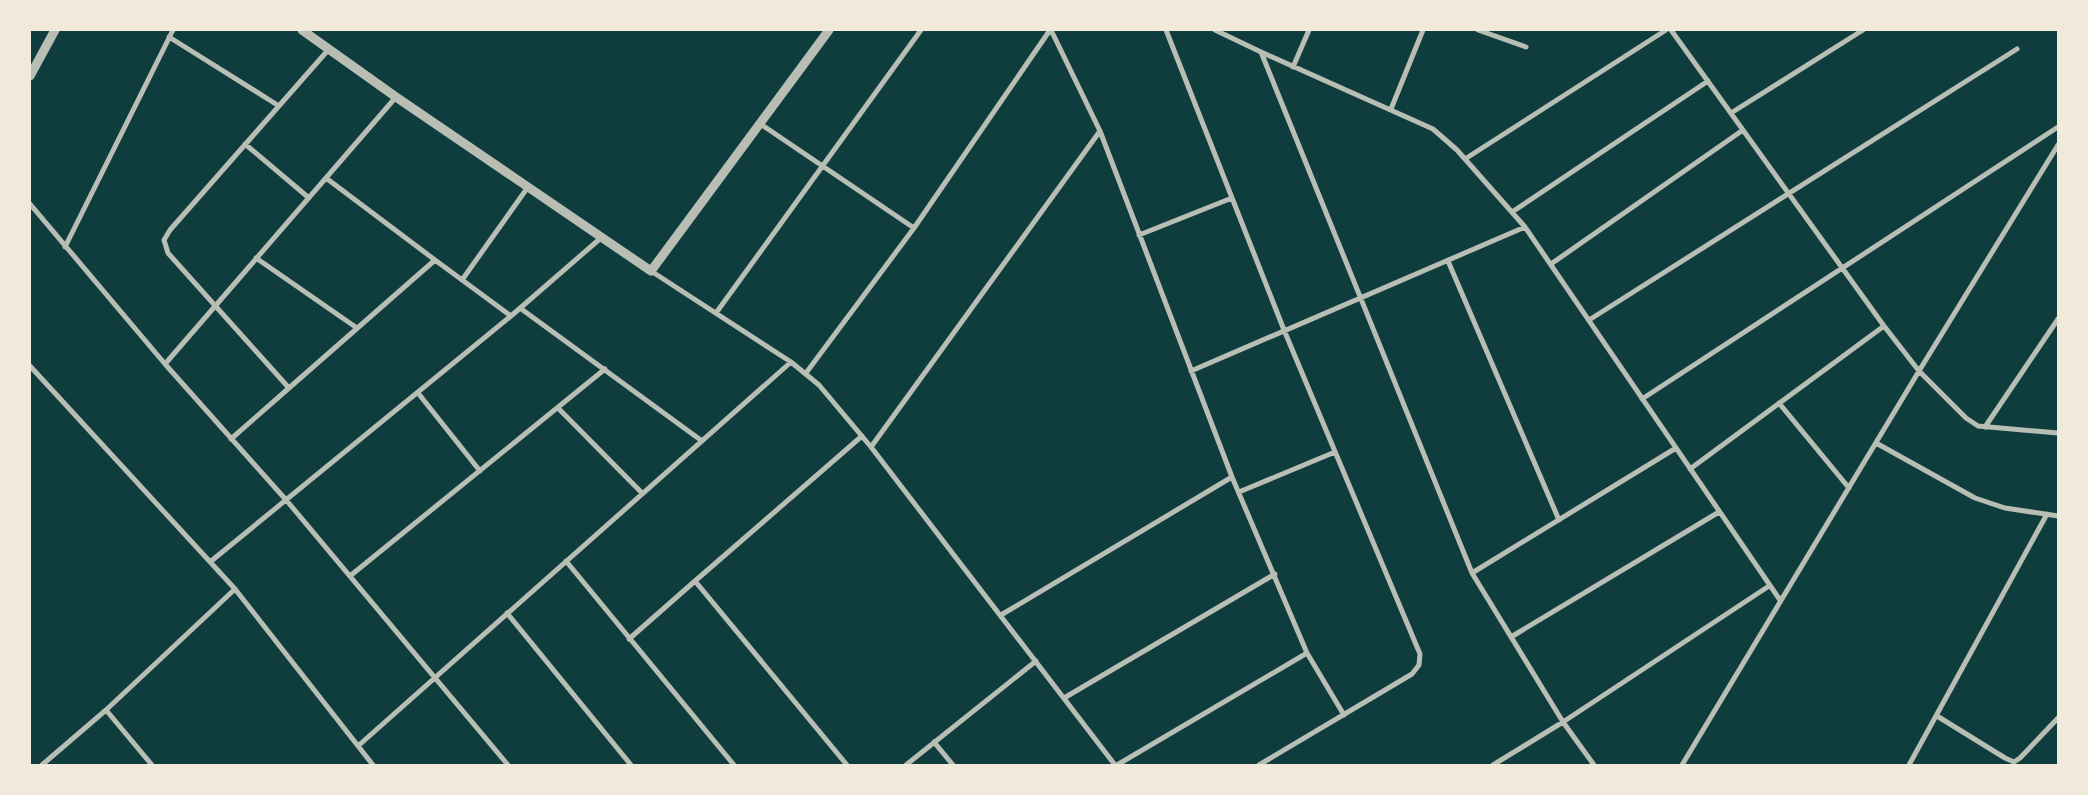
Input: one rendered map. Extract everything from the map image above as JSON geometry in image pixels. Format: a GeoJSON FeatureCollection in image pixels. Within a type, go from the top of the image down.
{"type":"FeatureCollection","features":[{"type":"Feature","properties":{"kind":"street"},"geometry":{"type":"LineString","coordinates":[[30,76],[55,30]]}},
{"type":"Feature","properties":{"kind":"street"},"geometry":{"type":"LineString","coordinates":[[65,247],[173,30]]}},
{"type":"Feature","properties":{"kind":"street"},"geometry":{"type":"LineString","coordinates":[[302,30],[396,97],[651,271],[806,373],[819,385],[871,447],[1116,765],[1307,652]]}},
{"type":"Feature","properties":{"kind":"street"},"geometry":{"type":"LineString","coordinates":[[651,271],[829,30]]}},
{"type":"Feature","properties":{"kind":"street"},"geometry":{"type":"LineString","coordinates":[[716,313],[921,30]]}},
{"type":"Feature","properties":{"kind":"street"},"geometry":{"type":"LineString","coordinates":[[806,373],[914,228],[1050,30],[1100,131],[1232,477],[1307,652],[1344,715]]}},
{"type":"Feature","properties":{"kind":"street"},"geometry":{"type":"LineString","coordinates":[[1166,30],[1284,330],[1420,654],[1419,664],[1412,674],[1259,765]]}},
{"type":"Feature","properties":{"kind":"street"},"geometry":{"type":"LineString","coordinates":[[1215,30],[1391,109],[1433,129],[1446,139],[1525,227],[1780,600]]}},
{"type":"Feature","properties":{"kind":"street"},"geometry":{"type":"LineString","coordinates":[[1293,66],[1310,30]]}},
{"type":"Feature","properties":{"kind":"street"},"geometry":{"type":"LineString","coordinates":[[1391,109],[1423,30]]}},
{"type":"Feature","properties":{"kind":"street"},"geometry":{"type":"LineString","coordinates":[[1478,30],[1526,47]]}},
{"type":"Feature","properties":{"kind":"street"},"geometry":{"type":"LineString","coordinates":[[1466,160],[1666,30]]}},
{"type":"Feature","properties":{"kind":"street"},"geometry":{"type":"LineString","coordinates":[[1671,30],[1884,326],[1919,371],[1966,418],[1978,426],[2058,433]]}},
{"type":"Feature","properties":{"kind":"street"},"geometry":{"type":"LineString","coordinates":[[1731,113],[1864,30]]}},
{"type":"Feature","properties":{"kind":"street"},"geometry":{"type":"LineString","coordinates":[[169,37],[279,106]]}},
{"type":"Feature","properties":{"kind":"street"},"geometry":{"type":"LineString","coordinates":[[290,388],[168,253],[164,240],[170,230],[328,49]]}},
{"type":"Feature","properties":{"kind":"street"},"geometry":{"type":"LineString","coordinates":[[1589,320],[2017,49]]}},
{"type":"Feature","properties":{"kind":"street"},"geometry":{"type":"LineString","coordinates":[[1261,52],[1472,573],[1563,722],[1594,765]]}},
{"type":"Feature","properties":{"kind":"street"},"geometry":{"type":"LineString","coordinates":[[1512,212],[1708,81]]}},
{"type":"Feature","properties":{"kind":"street"},"geometry":{"type":"LineString","coordinates":[[165,364],[396,97]]}},
{"type":"Feature","properties":{"kind":"street"},"geometry":{"type":"LineString","coordinates":[[759,123],[914,228]]}},
{"type":"Feature","properties":{"kind":"street"},"geometry":{"type":"LineString","coordinates":[[1642,399],[2058,127]]}},
{"type":"Feature","properties":{"kind":"street"},"geometry":{"type":"LineString","coordinates":[[1551,264],[1743,130]]}},
{"type":"Feature","properties":{"kind":"street"},"geometry":{"type":"LineString","coordinates":[[871,447],[1100,131]]}},
{"type":"Feature","properties":{"kind":"street"},"geometry":{"type":"LineString","coordinates":[[245,144],[309,198]]}},
{"type":"Feature","properties":{"kind":"street"},"geometry":{"type":"LineString","coordinates":[[1682,765],[1780,600],[2058,145]]}},
{"type":"Feature","properties":{"kind":"street"},"geometry":{"type":"LineString","coordinates":[[326,178],[511,316]]}},
{"type":"Feature","properties":{"kind":"street"},"geometry":{"type":"LineString","coordinates":[[462,280],[528,186]]}},
{"type":"Feature","properties":{"kind":"street"},"geometry":{"type":"LineString","coordinates":[[1139,235],[1232,198]]}},
{"type":"Feature","properties":{"kind":"street"},"geometry":{"type":"LineString","coordinates":[[30,204],[165,364],[287,501],[508,765]]}},
{"type":"Feature","properties":{"kind":"street"},"geometry":{"type":"LineString","coordinates":[[1190,371],[1525,227]]}},
{"type":"Feature","properties":{"kind":"street"},"geometry":{"type":"LineString","coordinates":[[210,562],[511,316],[602,237]]}},
{"type":"Feature","properties":{"kind":"street"},"geometry":{"type":"LineString","coordinates":[[256,258],[357,328]]}},
{"type":"Feature","properties":{"kind":"street"},"geometry":{"type":"LineString","coordinates":[[231,439],[435,260]]}},
{"type":"Feature","properties":{"kind":"street"},"geometry":{"type":"LineString","coordinates":[[1448,261],[1559,520]]}},
{"type":"Feature","properties":{"kind":"street"},"geometry":{"type":"LineString","coordinates":[[520,308],[702,441]]}},
{"type":"Feature","properties":{"kind":"street"},"geometry":{"type":"LineString","coordinates":[[1985,427],[2058,319]]}},
{"type":"Feature","properties":{"kind":"street"},"geometry":{"type":"LineString","coordinates":[[1690,469],[1884,326]]}},
{"type":"Feature","properties":{"kind":"street"},"geometry":{"type":"LineString","coordinates":[[358,746],[791,362]]}},
{"type":"Feature","properties":{"kind":"street"},"geometry":{"type":"LineString","coordinates":[[30,366],[235,590],[373,765]]}},
{"type":"Feature","properties":{"kind":"street"},"geometry":{"type":"LineString","coordinates":[[350,576],[605,369]]}},
{"type":"Feature","properties":{"kind":"street"},"geometry":{"type":"LineString","coordinates":[[418,393],[480,471]]}},
{"type":"Feature","properties":{"kind":"street"},"geometry":{"type":"LineString","coordinates":[[1779,403],[1848,488]]}},
{"type":"Feature","properties":{"kind":"street"},"geometry":{"type":"LineString","coordinates":[[558,408],[642,493]]}},
{"type":"Feature","properties":{"kind":"street"},"geometry":{"type":"LineString","coordinates":[[629,639],[862,436]]}},
{"type":"Feature","properties":{"kind":"street"},"geometry":{"type":"LineString","coordinates":[[1876,443],[1975,498],[2006,508],[2058,516]]}},
{"type":"Feature","properties":{"kind":"street"},"geometry":{"type":"LineString","coordinates":[[1472,573],[1676,448]]}},
{"type":"Feature","properties":{"kind":"street"},"geometry":{"type":"LineString","coordinates":[[1239,492],[1335,452]]}},
{"type":"Feature","properties":{"kind":"street"},"geometry":{"type":"LineString","coordinates":[[1001,615],[1232,477]]}},
{"type":"Feature","properties":{"kind":"street"},"geometry":{"type":"LineString","coordinates":[[1511,637],[1719,512]]}},
{"type":"Feature","properties":{"kind":"street"},"geometry":{"type":"LineString","coordinates":[[1910,765],[2047,514]]}},
{"type":"Feature","properties":{"kind":"street"},"geometry":{"type":"LineString","coordinates":[[566,561],[734,765]]}},
{"type":"Feature","properties":{"kind":"street"},"geometry":{"type":"LineString","coordinates":[[1064,698],[1275,574]]}},
{"type":"Feature","properties":{"kind":"street"},"geometry":{"type":"LineString","coordinates":[[695,581],[847,765]]}},
{"type":"Feature","properties":{"kind":"street"},"geometry":{"type":"LineString","coordinates":[[1493,765],[1563,722],[1769,586]]}},
{"type":"Feature","properties":{"kind":"street"},"geometry":{"type":"LineString","coordinates":[[42,765],[106,710],[235,590]]}},
{"type":"Feature","properties":{"kind":"street"},"geometry":{"type":"LineString","coordinates":[[507,613],[631,765]]}},
{"type":"Feature","properties":{"kind":"street"},"geometry":{"type":"LineString","coordinates":[[906,765],[1036,661]]}},
{"type":"Feature","properties":{"kind":"street"},"geometry":{"type":"LineString","coordinates":[[106,710],[152,765]]}},
{"type":"Feature","properties":{"kind":"street"},"geometry":{"type":"LineString","coordinates":[[1936,716],[2014,762],[2058,718]]}},
{"type":"Feature","properties":{"kind":"street"},"geometry":{"type":"LineString","coordinates":[[934,742],[953,765]]}}]}
